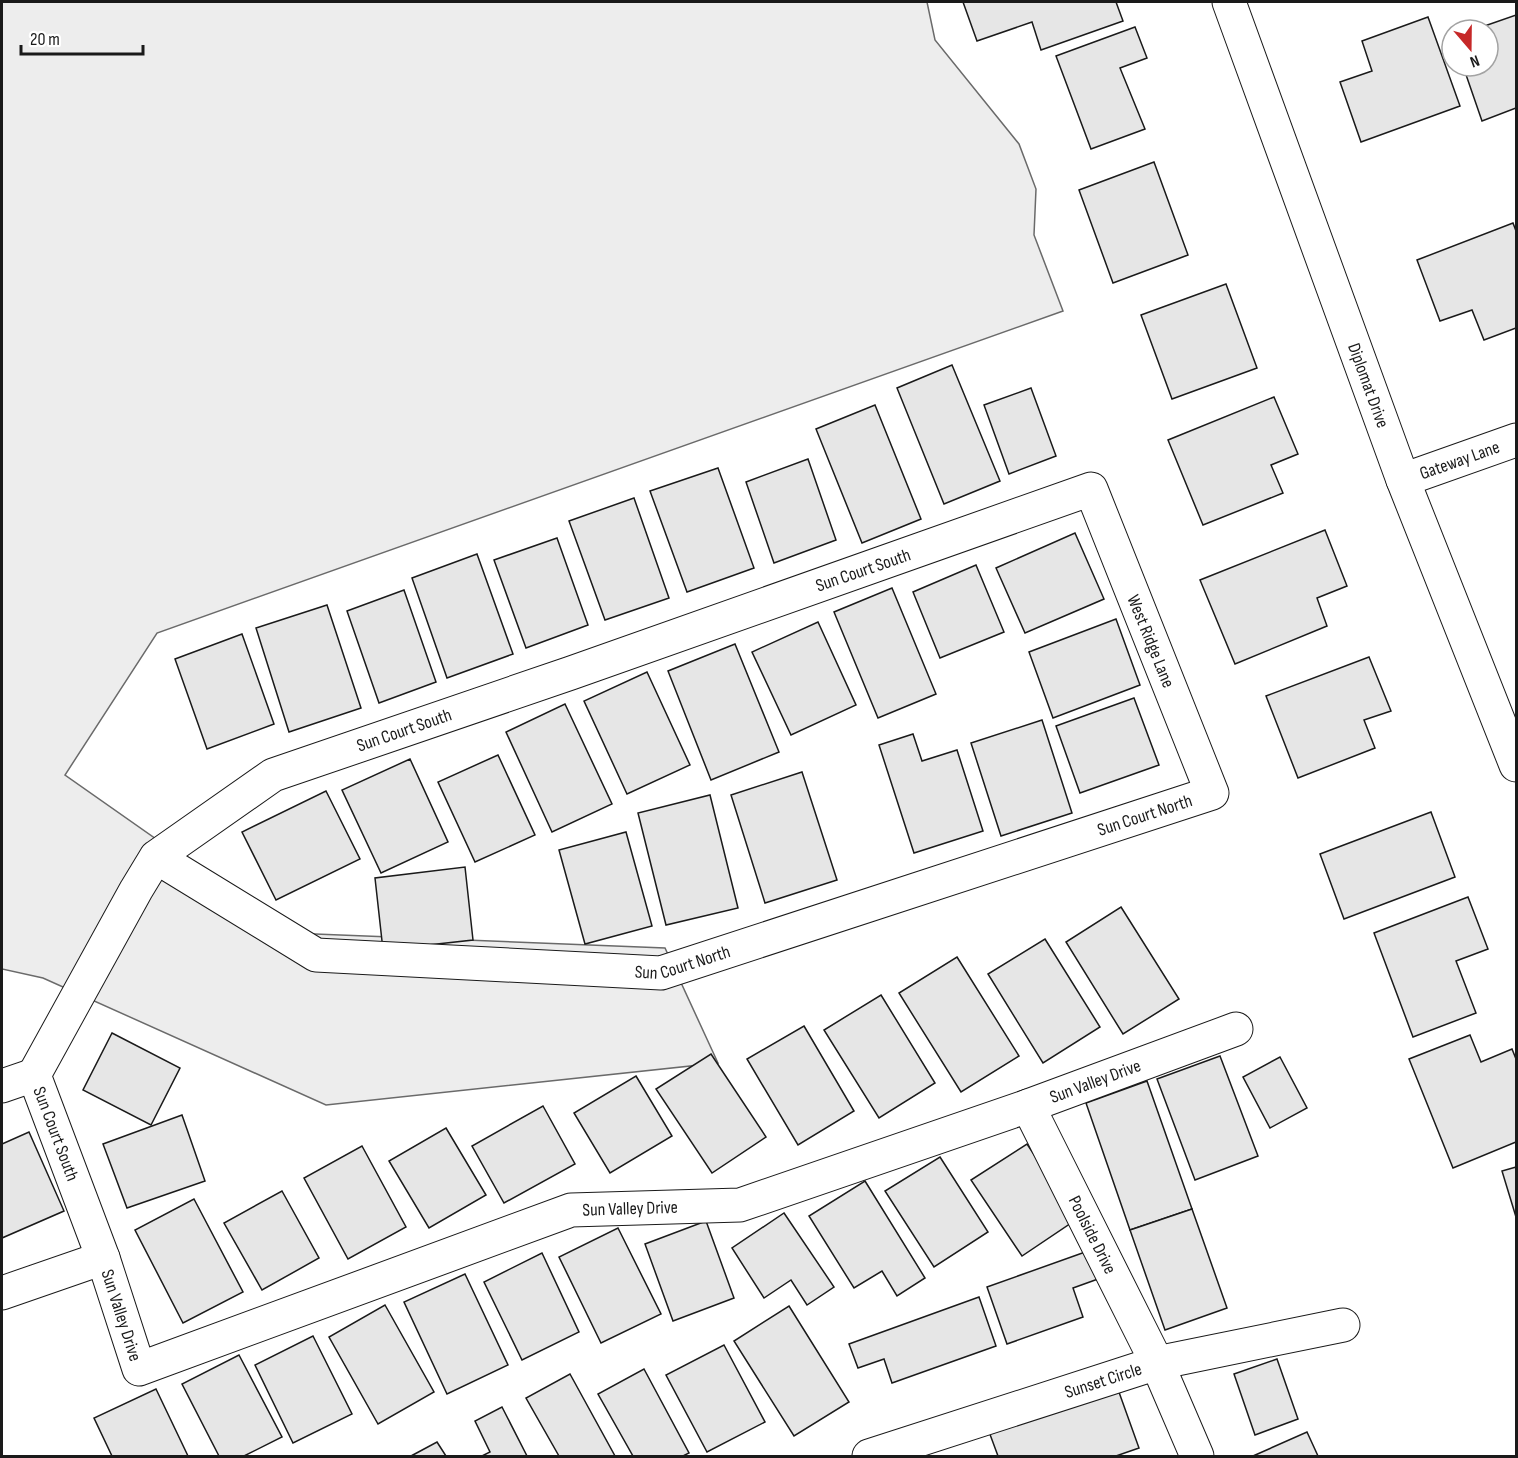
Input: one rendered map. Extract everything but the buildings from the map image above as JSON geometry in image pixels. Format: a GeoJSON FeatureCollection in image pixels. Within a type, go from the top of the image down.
{"type":"FeatureCollection","features":[{"type":"Feature","properties":{"kind":"street","name":"Diplomat Drive"},"geometry":{"type":"LineString","coordinates":[[1232,2],[1403,480],[1516,765]]}},
{"type":"Feature","properties":{"kind":"street","name":"Gateway Lane"},"geometry":{"type":"LineString","coordinates":[[1403,480],[1516,440]]}},
{"type":"Feature","properties":{"kind":"street","name":"West Ridge Lane"},"geometry":{"type":"LineString","coordinates":[[1091,489],[1212,793]]}},
{"type":"Feature","properties":{"kind":"street","name":"Sun Court South"},"geometry":{"type":"LineString","coordinates":[[103,1258],[34,1075],[156,857],[273,775],[571,673],[1091,489]]}},
{"type":"Feature","properties":{"kind":"street","name":"Sun Court North"},"geometry":{"type":"LineString","coordinates":[[156,857],[316,955],[661,973],[1212,793]]}},
{"type":"Feature","properties":{"kind":"street","name":"Sun Valley Drive"},"geometry":{"type":"LineString","coordinates":[[103,1258],[139,1369],[571,1210],[740,1205],[1028,1106],[1236,1029]]}},
{"type":"Feature","properties":{"kind":"street"},"geometry":{"type":"LineString","coordinates":[[2,1086],[34,1075]]}},
{"type":"Feature","properties":{"kind":"street","name":"Poolside Drive"},"geometry":{"type":"LineString","coordinates":[[1028,1106],[1157,1364],[1197,1456]]}},
{"type":"Feature","properties":{"kind":"street"},"geometry":{"type":"LineString","coordinates":[[2,1293],[103,1258]]}},
{"type":"Feature","properties":{"kind":"street","name":"Sunset Circle"},"geometry":{"type":"LineString","coordinates":[[869,1456],[1157,1364],[1343,1324]]}},
{"type":"Feature","properties":{"kind":"shaded area"},"geometry":{"type":"Polygon","coordinates":[[[2,2],[927,2],[935,40],[1019,144],[1036,189],[1034,235],[1063,311],[157,633],[65,775],[290,933],[665,948],[718,1063],[326,1105],[43,978],[2,969],[2,2]]]}}]}
